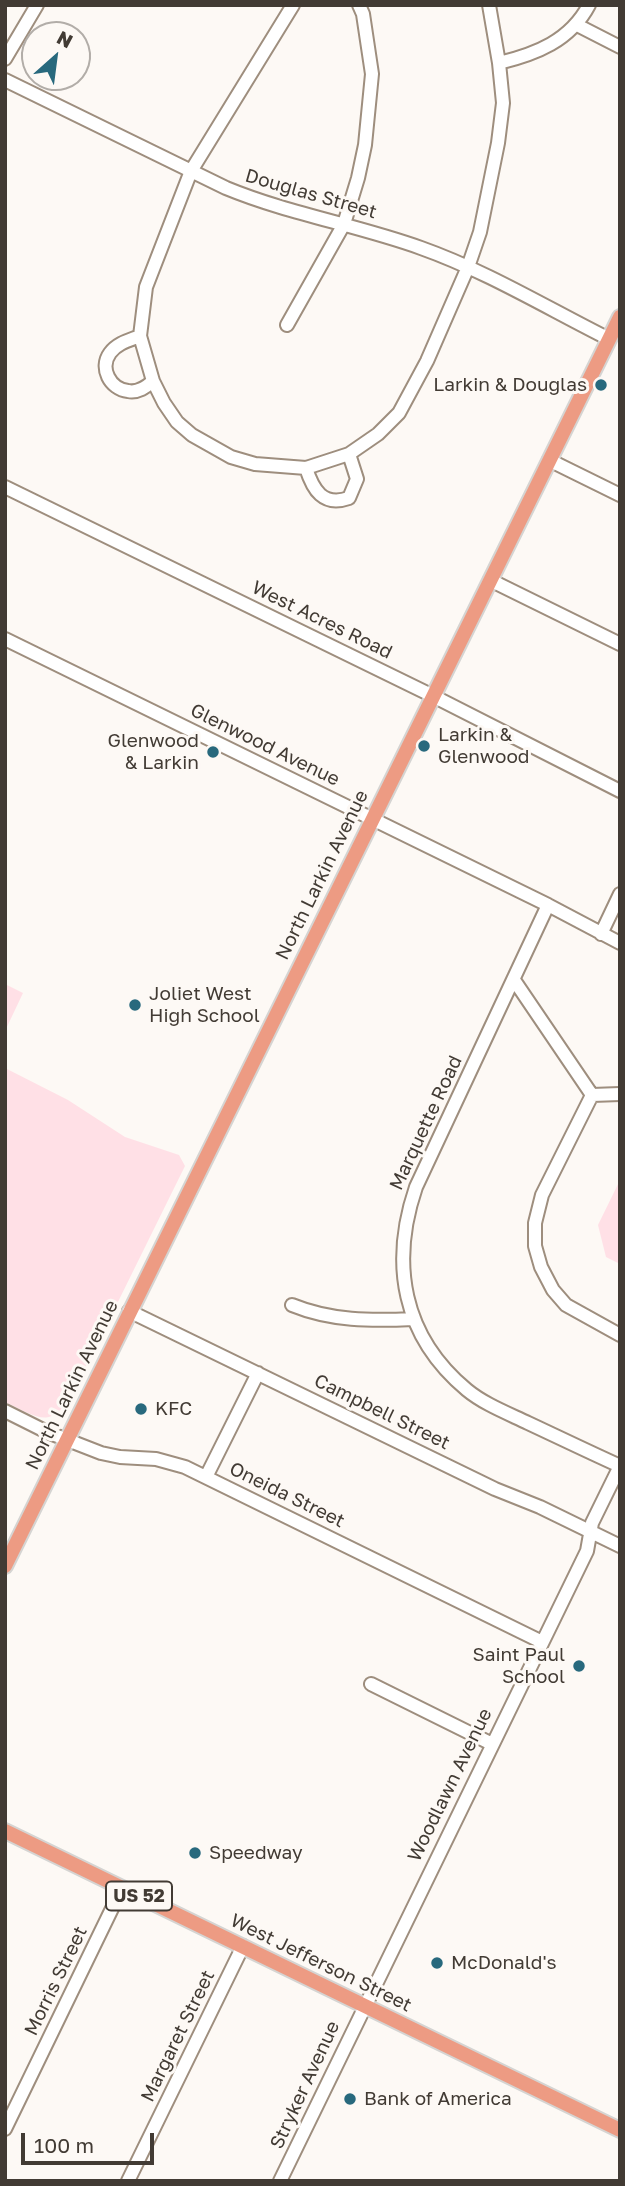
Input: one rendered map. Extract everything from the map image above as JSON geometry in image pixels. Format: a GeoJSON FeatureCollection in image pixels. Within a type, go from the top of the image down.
{"type":"FeatureCollection","features":[{"type":"Feature","properties":{"kind":"main road","name":"North Larkin Avenue"},"geometry":{"type":"LineString","coordinates":[[5,1566],[620,317]]}},
{"type":"Feature","properties":{"kind":"main road","name":"West Jefferson Street"},"geometry":{"type":"LineString","coordinates":[[5,1831],[620,2130]]}},
{"type":"Feature","properties":{"kind":"street"},"geometry":{"type":"LineString","coordinates":[[5,59],[37,5]]}},
{"type":"Feature","properties":{"kind":"street"},"geometry":{"type":"LineString","coordinates":[[293,5],[191,171],[146,287],[140,336],[153,381],[177,422],[209,446],[231,457],[255,464],[306,468],[349,454],[378,434],[399,413],[427,360],[468,267],[480,232],[498,143],[502,103],[499,63],[489,5]]}},
{"type":"Feature","properties":{"kind":"street"},"geometry":{"type":"LineString","coordinates":[[287,325],[344,224],[358,178],[370,106],[372,74],[363,14],[359,5]]}},
{"type":"Feature","properties":{"kind":"street"},"geometry":{"type":"LineString","coordinates":[[499,63],[530,55],[557,41],[577,25],[589,5]]}},
{"type":"Feature","properties":{"kind":"street"},"geometry":{"type":"LineString","coordinates":[[577,25],[620,47]]}},
{"type":"Feature","properties":{"kind":"street","name":"Douglas Street"},"geometry":{"type":"LineString","coordinates":[[5,80],[253,199],[423,249],[468,267],[609,339]]}},
{"type":"Feature","properties":{"kind":"street"},"geometry":{"type":"LineString","coordinates":[[140,336],[119,345],[109,353],[104,368],[108,379],[118,388],[129,392],[141,390],[153,381]]}},
{"type":"Feature","properties":{"kind":"street"},"geometry":{"type":"LineString","coordinates":[[306,468],[319,494],[328,501],[338,502],[349,498],[357,479],[349,454]]}},
{"type":"Feature","properties":{"kind":"street"},"geometry":{"type":"LineString","coordinates":[[549,460],[620,495]]}},
{"type":"Feature","properties":{"kind":"street","name":"West Acres Road"},"geometry":{"type":"LineString","coordinates":[[5,487],[433,696],[620,791]]}},
{"type":"Feature","properties":{"kind":"street"},"geometry":{"type":"LineString","coordinates":[[490,580],[620,644]]}},
{"type":"Feature","properties":{"kind":"street","name":"Glenwood Avenue"},"geometry":{"type":"LineString","coordinates":[[5,639],[548,905],[620,943]]}},
{"type":"Feature","properties":{"kind":"street"},"geometry":{"type":"LineString","coordinates":[[601,934],[620,894]]}},
{"type":"Feature","properties":{"kind":"street","name":"Marquette Road"},"geometry":{"type":"LineString","coordinates":[[548,905],[415,1187],[406,1215],[402,1241],[402,1273],[413,1319],[430,1350],[468,1391],[493,1406],[620,1466]]}},
{"type":"Feature","properties":{"kind":"street"},"geometry":{"type":"LineString","coordinates":[[514,980],[592,1095]]}},
{"type":"Feature","properties":{"kind":"street"},"geometry":{"type":"LineString","coordinates":[[592,1095],[620,1094]]}},
{"type":"Feature","properties":{"kind":"street"},"geometry":{"type":"LineString","coordinates":[[592,1095],[542,1195],[535,1223],[535,1246],[541,1267],[553,1290],[566,1305],[620,1335]]}},
{"type":"Feature","properties":{"kind":"street"},"geometry":{"type":"LineString","coordinates":[[292,1305],[313,1314],[333,1318],[413,1319]]}},
{"type":"Feature","properties":{"kind":"street","name":"Campbell Street"},"geometry":{"type":"LineString","coordinates":[[129,1311],[495,1489],[540,1507],[620,1546]]}},
{"type":"Feature","properties":{"kind":"street"},"geometry":{"type":"LineString","coordinates":[[206,1477],[258,1373]]}},
{"type":"Feature","properties":{"kind":"street","name":"Oneida Street"},"geometry":{"type":"LineString","coordinates":[[5,1411],[66,1440],[110,1455],[169,1462],[206,1477],[542,1642]]}},
{"type":"Feature","properties":{"kind":"street","name":"Woodlawn Avenue"},"geometry":{"type":"LineString","coordinates":[[364,2005],[587,1550],[592,1524],[620,1466]]}},
{"type":"Feature","properties":{"kind":"street"},"geometry":{"type":"LineString","coordinates":[[371,1684],[492,1744]]}},
{"type":"Feature","properties":{"kind":"street","name":"Morris Street"},"geometry":{"type":"LineString","coordinates":[[5,2129],[122,1888]]}},
{"type":"Feature","properties":{"kind":"street","name":"Margaret Street"},"geometry":{"type":"LineString","coordinates":[[128,2181],[243,1946]]}},
{"type":"Feature","properties":{"kind":"street","name":"Stryker Avenue"},"geometry":{"type":"LineString","coordinates":[[280,2181],[364,2005]]}},
{"type":"Feature","properties":{"kind":"shaded area"},"geometry":{"type":"Polygon","coordinates":[[[5,984],[23,993],[5,1031],[5,984]]]}},
{"type":"Feature","properties":{"kind":"shaded area"},"geometry":{"type":"Polygon","coordinates":[[[5,1068],[68,1100],[125,1137],[179,1155],[185,1166],[74,1391],[59,1412],[44,1418],[5,1402],[5,1068]]]}},
{"type":"Feature","properties":{"kind":"shaded area"},"geometry":{"type":"Polygon","coordinates":[[[620,1180],[620,1264],[606,1257],[598,1225],[620,1180]]]}},
{"type":"Feature","properties":{"kind":"place","name":"Larkin & Douglas"},"geometry":{"type":"Point","coordinates":[601,385]}},
{"type":"Feature","properties":{"kind":"place","name":"Larkin & Glenwood"},"geometry":{"type":"Point","coordinates":[424,746]}},
{"type":"Feature","properties":{"kind":"place","name":"Glenwood & Larkin"},"geometry":{"type":"Point","coordinates":[213,752]}},
{"type":"Feature","properties":{"kind":"place","name":"Joliet West High School"},"geometry":{"type":"Point","coordinates":[135,1005]}},
{"type":"Feature","properties":{"kind":"place","name":"KFC"},"geometry":{"type":"Point","coordinates":[141,1409]}},
{"type":"Feature","properties":{"kind":"place","name":"Saint Paul School"},"geometry":{"type":"Point","coordinates":[579,1666]}},
{"type":"Feature","properties":{"kind":"place","name":"Speedway"},"geometry":{"type":"Point","coordinates":[195,1853]}},
{"type":"Feature","properties":{"kind":"place","name":"McDonald's"},"geometry":{"type":"Point","coordinates":[437,1963]}},
{"type":"Feature","properties":{"kind":"place","name":"Bank of America"},"geometry":{"type":"Point","coordinates":[350,2099]}}]}
